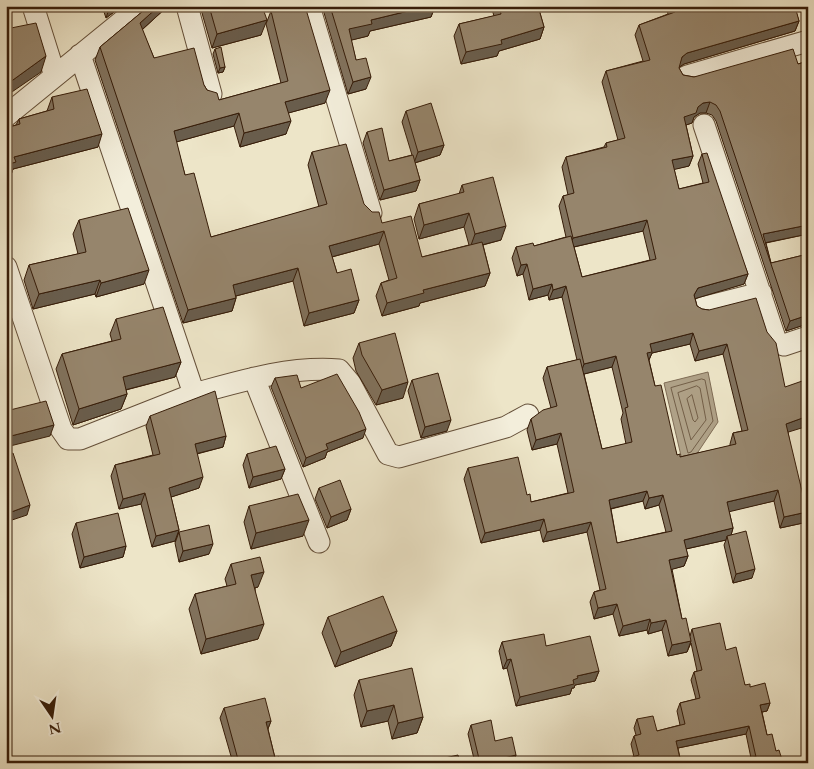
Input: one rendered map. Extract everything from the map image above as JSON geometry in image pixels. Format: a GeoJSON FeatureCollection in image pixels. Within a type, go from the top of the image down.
{"type":"FeatureCollection","features":[{"type":"Feature","properties":{"kind":"street"},"geometry":{"type":"LineString","coordinates":[[33,6],[56,76]]}},
{"type":"Feature","properties":{"kind":"street"},"geometry":{"type":"LineString","coordinates":[[6,116],[141,6]]}},
{"type":"Feature","properties":{"kind":"street"},"geometry":{"type":"LineString","coordinates":[[187,6],[211,94]]}},
{"type":"Feature","properties":{"kind":"street"},"geometry":{"type":"LineString","coordinates":[[309,6],[371,213]]}},
{"type":"Feature","properties":{"kind":"street"},"geometry":{"type":"LineString","coordinates":[[688,76],[808,41]]}},
{"type":"Feature","properties":{"kind":"street"},"geometry":{"type":"LineString","coordinates":[[80,55],[194,394]]}},
{"type":"Feature","properties":{"kind":"street"},"geometry":{"type":"LineString","coordinates":[[704,125],[778,343],[806,342]]}},
{"type":"Feature","properties":{"kind":"street"},"geometry":{"type":"LineString","coordinates":[[6,267],[61,429],[68,439],[80,439],[194,394],[254,378],[316,368],[339,370],[350,383],[388,454],[399,457],[506,426],[528,415]]}},
{"type":"Feature","properties":{"kind":"street"},"geometry":{"type":"LineString","coordinates":[[702,308],[761,293]]}},
{"type":"Feature","properties":{"kind":"street"},"geometry":{"type":"LineString","coordinates":[[254,378],[319,542]]}},
{"type":"Feature","properties":{"kind":"water"},"geometry":{"type":"Polygon","coordinates":[[[708,372],[718,422],[694,458],[682,460],[664,383],[708,372]]]}},
{"type":"Feature","properties":{"kind":"building"},"geometry":{"type":"Polygon","coordinates":[[[149,6],[159,6],[140,23],[154,58],[194,48],[204,85],[207,90],[217,93],[219,100],[288,81],[271,11],[289,6],[305,6],[330,90],[285,102],[291,121],[244,133],[239,113],[174,131],[185,175],[194,173],[211,237],[327,204],[312,152],[346,144],[364,204],[372,212],[379,212],[382,223],[411,216],[422,257],[482,242],[490,273],[423,290],[424,293],[387,303],[381,283],[397,278],[384,231],[329,246],[337,273],[351,269],[359,300],[309,313],[298,268],[233,285],[236,298],[188,310],[100,47],[149,6]]]}},
{"type":"Feature","properties":{"kind":"building"},"geometry":{"type":"Polygon","coordinates":[[[209,6],[262,6],[267,20],[217,34],[209,6]]]}},
{"type":"Feature","properties":{"kind":"building"},"geometry":{"type":"Polygon","coordinates":[[[330,6],[429,6],[371,20],[372,24],[349,29],[356,60],[366,58],[371,77],[353,82],[330,6]]]}},
{"type":"Feature","properties":{"kind":"building"},"geometry":{"type":"Polygon","coordinates":[[[499,6],[538,6],[544,27],[501,40],[502,44],[466,52],[459,24],[501,14],[499,6]]]}},
{"type":"Feature","properties":{"kind":"building"},"geometry":{"type":"Polygon","coordinates":[[[673,6],[795,6],[799,21],[687,53],[682,57],[679,68],[683,75],[694,77],[793,49],[798,64],[808,61],[808,225],[763,234],[771,263],[808,254],[808,315],[790,321],[720,111],[716,105],[710,102],[703,103],[698,107],[696,113],[684,117],[693,156],[672,160],[679,189],[709,182],[702,154],[707,153],[748,274],[698,288],[694,295],[697,306],[709,310],[756,298],[767,332],[776,343],[785,387],[808,379],[808,416],[786,424],[807,512],[784,517],[778,490],[727,502],[733,528],[684,540],[688,556],[669,560],[682,619],[686,618],[691,641],[672,645],[666,620],[651,623],[650,619],[623,626],[617,604],[598,608],[594,592],[606,589],[591,522],[547,532],[544,519],[485,533],[468,468],[518,457],[527,495],[530,494],[531,502],[574,492],[561,433],[536,440],[531,419],[543,410],[557,406],[547,367],[580,359],[602,449],[632,442],[625,408],[628,407],[616,356],[584,364],[566,286],[553,290],[552,284],[533,289],[527,264],[521,265],[516,247],[533,243],[534,246],[571,236],[582,277],[656,259],[647,220],[573,238],[563,196],[574,193],[566,157],[607,147],[606,143],[625,138],[606,71],[650,60],[639,25],[675,12],[673,6]],[[693,333],[650,344],[652,352],[647,353],[655,386],[661,385],[677,455],[680,454],[680,457],[736,444],[733,433],[748,430],[727,344],[699,351],[693,333]],[[647,491],[609,500],[617,543],[672,531],[663,495],[649,498],[647,491]]]}},
{"type":"Feature","properties":{"kind":"building"},"geometry":{"type":"Polygon","coordinates":[[[36,23],[46,56],[6,85],[6,29],[36,23]]]}},
{"type":"Feature","properties":{"kind":"building"},"geometry":{"type":"Polygon","coordinates":[[[221,47],[225,67],[220,68],[215,49],[221,47]]]}},
{"type":"Feature","properties":{"kind":"building"},"geometry":{"type":"Polygon","coordinates":[[[87,89],[102,134],[14,157],[16,162],[6,165],[6,128],[20,124],[19,119],[54,109],[52,97],[87,89]]]}},
{"type":"Feature","properties":{"kind":"building"},"geometry":{"type":"Polygon","coordinates":[[[431,103],[444,145],[418,152],[406,111],[431,103]]]}},
{"type":"Feature","properties":{"kind":"building"},"geometry":{"type":"Polygon","coordinates":[[[382,128],[389,161],[413,155],[420,180],[384,190],[367,132],[382,128]]]}},
{"type":"Feature","properties":{"kind":"building"},"geometry":{"type":"Polygon","coordinates":[[[493,177],[506,226],[475,234],[469,213],[424,225],[419,204],[464,192],[462,185],[493,177]]]}},
{"type":"Feature","properties":{"kind":"building"},"geometry":{"type":"Polygon","coordinates":[[[128,208],[149,270],[101,283],[100,280],[39,294],[29,265],[86,252],[79,220],[128,208]]]}},
{"type":"Feature","properties":{"kind":"building"},"geometry":{"type":"Polygon","coordinates":[[[163,307],[181,362],[123,377],[127,394],[79,409],[62,354],[121,339],[116,319],[163,307]]]}},
{"type":"Feature","properties":{"kind":"building"},"geometry":{"type":"Polygon","coordinates":[[[395,333],[408,382],[382,390],[362,355],[359,343],[395,333]]]}},
{"type":"Feature","properties":{"kind":"building"},"geometry":{"type":"Polygon","coordinates":[[[438,373],[451,420],[425,427],[412,380],[438,373]]]}},
{"type":"Feature","properties":{"kind":"building"},"geometry":{"type":"Polygon","coordinates":[[[337,374],[359,412],[366,429],[326,444],[328,449],[306,458],[275,378],[297,375],[301,388],[337,374]]]}},
{"type":"Feature","properties":{"kind":"building"},"geometry":{"type":"Polygon","coordinates":[[[215,391],[226,436],[195,444],[203,477],[169,488],[179,530],[156,536],[145,493],[123,499],[115,465],[160,454],[150,416],[215,391]]]}},
{"type":"Feature","properties":{"kind":"building"},"geometry":{"type":"Polygon","coordinates":[[[46,401],[54,425],[7,437],[6,411],[46,401]]]}},
{"type":"Feature","properties":{"kind":"building"},"geometry":{"type":"Polygon","coordinates":[[[276,446],[285,469],[253,477],[247,454],[276,446]]]}},
{"type":"Feature","properties":{"kind":"building"},"geometry":{"type":"Polygon","coordinates":[[[13,453],[30,505],[6,514],[6,493],[8,492],[6,487],[6,456],[13,453]]]}},
{"type":"Feature","properties":{"kind":"building"},"geometry":{"type":"Polygon","coordinates":[[[340,480],[351,509],[331,517],[319,488],[340,480]]]}},
{"type":"Feature","properties":{"kind":"building"},"geometry":{"type":"Polygon","coordinates":[[[298,494],[309,520],[256,533],[249,506],[298,494]]]}},
{"type":"Feature","properties":{"kind":"building"},"geometry":{"type":"Polygon","coordinates":[[[118,513],[126,546],[84,557],[76,523],[118,513]]]}},
{"type":"Feature","properties":{"kind":"building"},"geometry":{"type":"Polygon","coordinates":[[[209,525],[213,544],[183,551],[179,532],[209,525]]]}},
{"type":"Feature","properties":{"kind":"building"},"geometry":{"type":"Polygon","coordinates":[[[746,531],[755,569],[736,574],[727,536],[746,531]]]}},
{"type":"Feature","properties":{"kind":"building"},"geometry":{"type":"Polygon","coordinates":[[[260,557],[264,572],[251,575],[264,624],[206,639],[195,594],[236,584],[231,564],[260,557]]]}},
{"type":"Feature","properties":{"kind":"building"},"geometry":{"type":"Polygon","coordinates":[[[383,596],[397,631],[341,652],[328,617],[383,596]]]}},
{"type":"Feature","properties":{"kind":"building"},"geometry":{"type":"Polygon","coordinates":[[[720,623],[726,650],[736,647],[745,685],[750,684],[750,687],[765,683],[770,703],[760,705],[767,735],[772,734],[776,751],[779,750],[783,763],[734,763],[756,757],[749,726],[676,741],[681,763],[631,763],[630,758],[639,755],[634,736],[641,734],[637,719],[653,716],[657,731],[685,724],[680,703],[700,698],[694,672],[702,670],[692,629],[720,623]]]}},
{"type":"Feature","properties":{"kind":"building"},"geometry":{"type":"Polygon","coordinates":[[[544,634],[546,646],[590,636],[599,671],[577,676],[578,678],[573,680],[574,684],[520,697],[511,659],[507,660],[502,642],[544,634]]]}},
{"type":"Feature","properties":{"kind":"building"},"geometry":{"type":"Polygon","coordinates":[[[412,668],[423,717],[398,723],[394,705],[367,711],[359,680],[412,668]]]}},
{"type":"Feature","properties":{"kind":"building"},"geometry":{"type":"Polygon","coordinates":[[[265,698],[271,721],[266,722],[275,758],[279,757],[281,763],[239,763],[224,708],[265,698]]]}},
{"type":"Feature","properties":{"kind":"building"},"geometry":{"type":"Polygon","coordinates":[[[491,720],[495,741],[512,737],[516,755],[480,763],[471,725],[491,720]]]}},
{"type":"Feature","properties":{"kind":"building"},"geometry":{"type":"Polygon","coordinates":[[[458,755],[460,763],[432,763],[432,761],[458,755]]]}}]}
